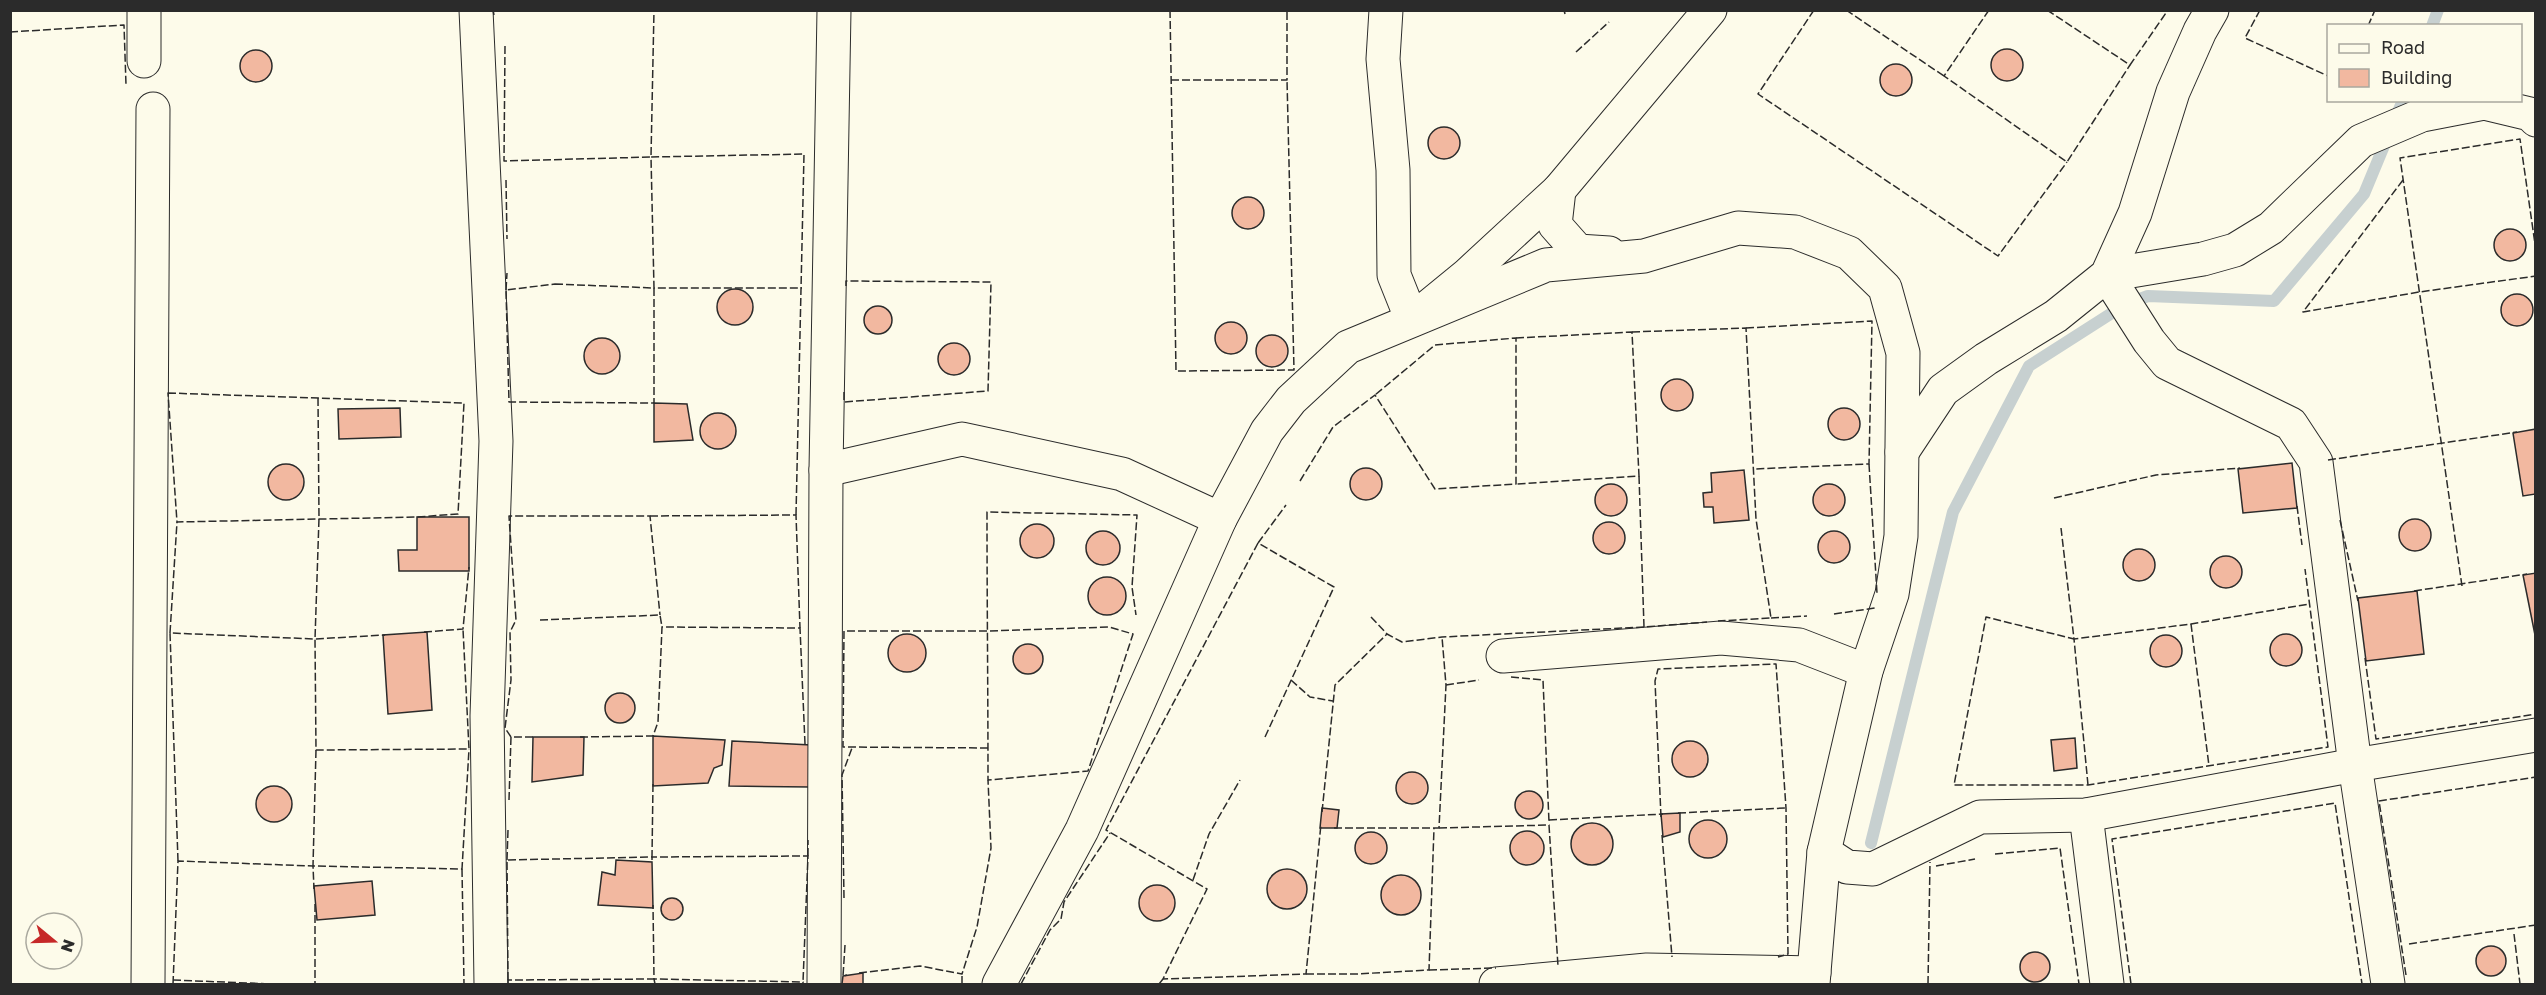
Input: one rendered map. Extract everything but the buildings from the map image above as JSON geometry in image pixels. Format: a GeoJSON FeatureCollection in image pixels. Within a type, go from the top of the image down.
{"type":"FeatureCollection","features":[{"type":"Feature","properties":{"kind":"street"},"geometry":{"type":"LineString","coordinates":[[144,10],[144,61]]}},
{"type":"Feature","properties":{"kind":"street"},"geometry":{"type":"LineString","coordinates":[[476,10],[496,441],[487,716],[491,984]]}},
{"type":"Feature","properties":{"kind":"street"},"geometry":{"type":"LineString","coordinates":[[824,984],[826,470],[834,10]]}},
{"type":"Feature","properties":{"kind":"street"},"geometry":{"type":"LineString","coordinates":[[1386,10],[1383,59],[1393,170],[1394,275],[1412,320]]}},
{"type":"Feature","properties":{"kind":"street"},"geometry":{"type":"LineString","coordinates":[[1412,320],[1467,275],[1559,190],[1710,10]]}},
{"type":"Feature","properties":{"kind":"street"},"geometry":{"type":"LineString","coordinates":[[1902,452],[1943,390],[1986,359],[2056,316],[2107,274],[2135,213],[2173,92],[2200,31],[2212,10]]}},
{"type":"Feature","properties":{"kind":"street"},"geometry":{"type":"LineString","coordinates":[[2107,274],[2203,259],[2235,250],[2271,228],[2361,141],[2422,115],[2484,103],[2530,114],[2535,120]]}},
{"type":"Feature","properties":{"kind":"street"},"geometry":{"type":"LineString","coordinates":[[148,984],[153,109]]}},
{"type":"Feature","properties":{"kind":"street"},"geometry":{"type":"LineString","coordinates":[[1559,190],[1555,225],[1578,250],[1644,256]]}},
{"type":"Feature","properties":{"kind":"street"},"geometry":{"type":"LineString","coordinates":[[999,984],[1082,830],[1220,519],[1267,431],[1291,400],[1348,347],[1546,265],[1644,256],[1738,228],[1795,232],[1849,253],[1885,288],[1903,353],[1902,536],[1892,594],[1866,671],[1824,852],[1813,979],[1647,970],[1496,984]]}},
{"type":"Feature","properties":{"kind":"street"},"geometry":{"type":"LineString","coordinates":[[2107,274],[2149,342],[2168,363],[2292,424],[2316,462],[2355,765],[2388,984]]}},
{"type":"Feature","properties":{"kind":"street"},"geometry":{"type":"LineString","coordinates":[[826,470],[962,439],[1122,474],[1220,519]]}},
{"type":"Feature","properties":{"kind":"street"},"geometry":{"type":"LineString","coordinates":[[1503,656],[1721,638],[1798,645],[1866,671]]}},
{"type":"Feature","properties":{"kind":"street"},"geometry":{"type":"LineString","coordinates":[[1824,852],[1847,867],[1874,869],[1980,817],[2086,815],[2355,765],[2535,735]]}},
{"type":"Feature","properties":{"kind":"street"},"geometry":{"type":"LineString","coordinates":[[2086,815],[2107,984]]}},
{"type":"Feature","properties":{"kind":"waterway"},"geometry":{"type":"LineString","coordinates":[[2433,24],[2438,10]]}},
{"type":"Feature","properties":{"kind":"waterway"},"geometry":{"type":"LineString","coordinates":[[1871,843],[1953,512],[2029,366],[2126,304],[2148,296],[2274,301],[2364,194],[2402,102]]}},
{"type":"Feature","properties":{"kind":"fence"},"geometry":{"type":"LineString","coordinates":[[493,10],[494,15]]}},
{"type":"Feature","properties":{"kind":"fence"},"geometry":{"type":"LineString","coordinates":[[505,46],[504,161],[651,157],[654,10]]}},
{"type":"Feature","properties":{"kind":"fence"},"geometry":{"type":"LineString","coordinates":[[1170,10],[1176,371],[1294,370],[1287,80]]}},
{"type":"Feature","properties":{"kind":"fence"},"geometry":{"type":"LineString","coordinates":[[1171,80],[1287,80],[1287,10]]}},
{"type":"Feature","properties":{"kind":"fence"},"geometry":{"type":"LineString","coordinates":[[1564,10],[1565,14]]}},
{"type":"Feature","properties":{"kind":"fence"},"geometry":{"type":"LineString","coordinates":[[1814,10],[1758,94],[1998,256],[2067,162]]}},
{"type":"Feature","properties":{"kind":"fence"},"geometry":{"type":"LineString","coordinates":[[1846,10],[1944,76]]}},
{"type":"Feature","properties":{"kind":"fence"},"geometry":{"type":"LineString","coordinates":[[1989,10],[1944,76],[2067,162],[2130,65]]}},
{"type":"Feature","properties":{"kind":"fence"},"geometry":{"type":"LineString","coordinates":[[2047,10],[2130,65],[2168,10]]}},
{"type":"Feature","properties":{"kind":"fence"},"geometry":{"type":"LineString","coordinates":[[2260,10],[2245,38],[2327,76]]}},
{"type":"Feature","properties":{"kind":"fence"},"geometry":{"type":"LineString","coordinates":[[2369,24],[2375,10]]}},
{"type":"Feature","properties":{"kind":"fence"},"geometry":{"type":"LineString","coordinates":[[1576,52],[1609,22]]}},
{"type":"Feature","properties":{"kind":"fence"},"geometry":{"type":"LineString","coordinates":[[10,32],[124,25],[126,85]]}},
{"type":"Feature","properties":{"kind":"fence"},"geometry":{"type":"LineString","coordinates":[[2462,586],[2400,158],[2520,139],[2536,251]]}},
{"type":"Feature","properties":{"kind":"fence"},"geometry":{"type":"LineString","coordinates":[[796,515],[804,154],[651,157],[654,288],[802,288]]}},
{"type":"Feature","properties":{"kind":"fence"},"geometry":{"type":"LineString","coordinates":[[506,180],[507,239]]}},
{"type":"Feature","properties":{"kind":"fence"},"geometry":{"type":"LineString","coordinates":[[2403,180],[2303,312],[2419,292],[2536,276]]}},
{"type":"Feature","properties":{"kind":"fence"},"geometry":{"type":"LineString","coordinates":[[506,290],[507,273]]}},
{"type":"Feature","properties":{"kind":"fence"},"geometry":{"type":"LineString","coordinates":[[844,392],[844,402],[988,391],[991,282],[846,281],[846,286]]}},
{"type":"Feature","properties":{"kind":"fence"},"geometry":{"type":"LineString","coordinates":[[555,284],[654,288],[654,403],[509,402],[506,290],[555,284]]}},
{"type":"Feature","properties":{"kind":"fence"},"geometry":{"type":"LineString","coordinates":[[1746,328],[1872,321],[1869,464],[1754,469]]}},
{"type":"Feature","properties":{"kind":"fence"},"geometry":{"type":"LineString","coordinates":[[1632,332],[1746,328],[1756,519],[1771,618],[1718,621]]}},
{"type":"Feature","properties":{"kind":"fence"},"geometry":{"type":"LineString","coordinates":[[1516,338],[1632,332],[1639,476],[1516,484]]}},
{"type":"Feature","properties":{"kind":"fence"},"geometry":{"type":"LineString","coordinates":[[1300,481],[1333,427],[1375,395],[1435,489],[1516,484],[1516,338],[1435,345],[1375,395]]}},
{"type":"Feature","properties":{"kind":"fence"},"geometry":{"type":"LineString","coordinates":[[168,393],[464,403],[458,514],[417,517],[177,522],[168,393]]}},
{"type":"Feature","properties":{"kind":"fence"},"geometry":{"type":"LineString","coordinates":[[318,398],[319,518],[315,639],[385,635]]}},
{"type":"Feature","properties":{"kind":"fence"},"geometry":{"type":"LineString","coordinates":[[2328,460],[2517,432]]}},
{"type":"Feature","properties":{"kind":"fence"},"geometry":{"type":"LineString","coordinates":[[1869,464],[1877,593]]}},
{"type":"Feature","properties":{"kind":"fence"},"geometry":{"type":"LineString","coordinates":[[2054,498],[2156,475],[2240,468]]}},
{"type":"Feature","properties":{"kind":"fence"},"geometry":{"type":"LineString","coordinates":[[1639,476],[1644,627],[1707,622]]}},
{"type":"Feature","properties":{"kind":"fence"},"geometry":{"type":"LineString","coordinates":[[1265,737],[1334,587],[1258,543],[1286,505]]}},
{"type":"Feature","properties":{"kind":"fence"},"geometry":{"type":"LineString","coordinates":[[2297,506],[2302,545]]}},
{"type":"Feature","properties":{"kind":"fence"},"geometry":{"type":"LineString","coordinates":[[988,748],[843,747],[844,631],[987,631],[1109,627],[1133,634],[1088,771],[988,780],[988,747],[988,680],[987,646],[987,612],[987,512],[1137,515],[1132,587],[1136,615]]}},
{"type":"Feature","properties":{"kind":"fence"},"geometry":{"type":"LineString","coordinates":[[650,516],[796,515],[800,628]]}},
{"type":"Feature","properties":{"kind":"fence"},"geometry":{"type":"LineString","coordinates":[[511,737],[505,728],[511,680],[510,632],[516,620],[509,516],[650,516],[660,615]]}},
{"type":"Feature","properties":{"kind":"fence"},"geometry":{"type":"LineString","coordinates":[[2340,520],[2358,601]]}},
{"type":"Feature","properties":{"kind":"fence"},"geometry":{"type":"LineString","coordinates":[[170,633],[177,522]]}},
{"type":"Feature","properties":{"kind":"fence"},"geometry":{"type":"LineString","coordinates":[[2061,528],[2074,639],[1986,617],[1954,785],[2088,785],[2328,747],[2305,569]]}},
{"type":"Feature","properties":{"kind":"fence"},"geometry":{"type":"LineString","coordinates":[[1258,543],[1106,830],[1207,889],[1163,979],[1306,974],[1321,824]]}},
{"type":"Feature","properties":{"kind":"fence"},"geometry":{"type":"LineString","coordinates":[[424,632],[463,629],[469,567]]}},
{"type":"Feature","properties":{"kind":"fence"},"geometry":{"type":"LineString","coordinates":[[2414,591],[2527,574]]}},
{"type":"Feature","properties":{"kind":"fence"},"geometry":{"type":"LineString","coordinates":[[2088,785],[2074,639],[2191,624],[2309,604]]}},
{"type":"Feature","properties":{"kind":"fence"},"geometry":{"type":"LineString","coordinates":[[1834,614],[1875,608]]}},
{"type":"Feature","properties":{"kind":"fence"},"geometry":{"type":"LineString","coordinates":[[540,620],[660,615],[662,627]]}},
{"type":"Feature","properties":{"kind":"fence"},"geometry":{"type":"LineString","coordinates":[[1771,618],[1807,616]]}},
{"type":"Feature","properties":{"kind":"fence"},"geometry":{"type":"LineString","coordinates":[[1371,617],[1387,634],[1402,642],[1442,637],[1644,627]]}},
{"type":"Feature","properties":{"kind":"fence"},"geometry":{"type":"LineString","coordinates":[[2191,624],[2209,766]]}},
{"type":"Feature","properties":{"kind":"fence"},"geometry":{"type":"LineString","coordinates":[[580,737],[653,736],[658,722],[662,627],[800,628],[805,744]]}},
{"type":"Feature","properties":{"kind":"fence"},"geometry":{"type":"LineString","coordinates":[[178,861],[170,633],[315,639],[316,750],[469,749],[463,629]]}},
{"type":"Feature","properties":{"kind":"fence"},"geometry":{"type":"LineString","coordinates":[[1322,812],[1335,685],[1387,634]]}},
{"type":"Feature","properties":{"kind":"fence"},"geometry":{"type":"LineString","coordinates":[[1334,828],[1439,828],[1446,685],[1442,637]]}},
{"type":"Feature","properties":{"kind":"fence"},"geometry":{"type":"LineString","coordinates":[[2365,658],[2376,739],[2536,714]]}},
{"type":"Feature","properties":{"kind":"fence"},"geometry":{"type":"LineString","coordinates":[[1661,817],[1655,681],[1658,669],[1776,664],[1786,808],[1788,954],[1778,957]]}},
{"type":"Feature","properties":{"kind":"fence"},"geometry":{"type":"LineString","coordinates":[[1511,677],[1543,680],[1549,822]]}},
{"type":"Feature","properties":{"kind":"fence"},"geometry":{"type":"LineString","coordinates":[[1291,680],[1310,697],[1333,701]]}},
{"type":"Feature","properties":{"kind":"fence"},"geometry":{"type":"LineString","coordinates":[[1446,685],[1479,680]]}},
{"type":"Feature","properties":{"kind":"fence"},"geometry":{"type":"LineString","coordinates":[[509,800],[511,737],[535,737]]}},
{"type":"Feature","properties":{"kind":"fence"},"geometry":{"type":"LineString","coordinates":[[844,898],[842,775],[852,748]]}},
{"type":"Feature","properties":{"kind":"fence"},"geometry":{"type":"LineString","coordinates":[[316,750],[313,866],[462,869],[469,749]]}},
{"type":"Feature","properties":{"kind":"fence"},"geometry":{"type":"LineString","coordinates":[[2406,975],[2379,801],[2536,777]]}},
{"type":"Feature","properties":{"kind":"fence"},"geometry":{"type":"LineString","coordinates":[[859,973],[920,966],[962,974],[977,927],[991,848],[988,780]]}},
{"type":"Feature","properties":{"kind":"fence"},"geometry":{"type":"LineString","coordinates":[[1193,880],[1209,834],[1240,780]]}},
{"type":"Feature","properties":{"kind":"fence"},"geometry":{"type":"LineString","coordinates":[[508,980],[507,860],[652,857],[653,783]]}},
{"type":"Feature","properties":{"kind":"fence"},"geometry":{"type":"LineString","coordinates":[[2131,984],[2112,839],[2335,803],[2362,984]]}},
{"type":"Feature","properties":{"kind":"fence"},"geometry":{"type":"LineString","coordinates":[[1678,813],[1786,808]]}},
{"type":"Feature","properties":{"kind":"fence"},"geometry":{"type":"LineString","coordinates":[[1549,820],[1663,814]]}},
{"type":"Feature","properties":{"kind":"fence"},"geometry":{"type":"LineString","coordinates":[[1439,828],[1549,825],[1558,966]]}},
{"type":"Feature","properties":{"kind":"fence"},"geometry":{"type":"LineString","coordinates":[[1306,974],[1429,970],[1434,828]]}},
{"type":"Feature","properties":{"kind":"fence"},"geometry":{"type":"LineString","coordinates":[[507,860],[508,830]]}},
{"type":"Feature","properties":{"kind":"fence"},"geometry":{"type":"LineString","coordinates":[[1021,984],[1050,930],[1061,919],[1064,902],[1110,833]]}},
{"type":"Feature","properties":{"kind":"fence"},"geometry":{"type":"LineString","coordinates":[[1662,835],[1672,957]]}},
{"type":"Feature","properties":{"kind":"fence"},"geometry":{"type":"LineString","coordinates":[[808,840],[808,856]]}},
{"type":"Feature","properties":{"kind":"fence"},"geometry":{"type":"LineString","coordinates":[[1995,854],[2060,848],[2079,984]]}},
{"type":"Feature","properties":{"kind":"fence"},"geometry":{"type":"LineString","coordinates":[[652,860],[652,857],[808,856],[803,982]]}},
{"type":"Feature","properties":{"kind":"fence"},"geometry":{"type":"LineString","coordinates":[[1936,866],[1975,859]]}},
{"type":"Feature","properties":{"kind":"fence"},"geometry":{"type":"LineString","coordinates":[[173,984],[178,861],[313,866],[314,889]]}},
{"type":"Feature","properties":{"kind":"fence"},"geometry":{"type":"LineString","coordinates":[[1928,984],[1930,862]]}},
{"type":"Feature","properties":{"kind":"fence"},"geometry":{"type":"LineString","coordinates":[[462,869],[464,984]]}},
{"type":"Feature","properties":{"kind":"fence"},"geometry":{"type":"LineString","coordinates":[[315,904],[315,984]]}},
{"type":"Feature","properties":{"kind":"fence"},"geometry":{"type":"LineString","coordinates":[[508,984],[508,980],[654,979],[653,905]]}},
{"type":"Feature","properties":{"kind":"fence"},"geometry":{"type":"LineString","coordinates":[[2409,944],[2536,925]]}},
{"type":"Feature","properties":{"kind":"fence"},"geometry":{"type":"LineString","coordinates":[[2514,934],[2520,984]]}},
{"type":"Feature","properties":{"kind":"fence"},"geometry":{"type":"LineString","coordinates":[[845,945],[843,976],[847,975]]}},
{"type":"Feature","properties":{"kind":"fence"},"geometry":{"type":"LineString","coordinates":[[1429,970],[1496,968]]}},
{"type":"Feature","properties":{"kind":"fence"},"geometry":{"type":"LineString","coordinates":[[962,974],[962,984]]}},
{"type":"Feature","properties":{"kind":"fence"},"geometry":{"type":"LineString","coordinates":[[655,984],[654,979],[803,982],[803,984]]}},
{"type":"Feature","properties":{"kind":"fence"},"geometry":{"type":"LineString","coordinates":[[1159,984],[1163,979]]}},
{"type":"Feature","properties":{"kind":"fence"},"geometry":{"type":"LineString","coordinates":[[173,980],[272,984]]}}]}
